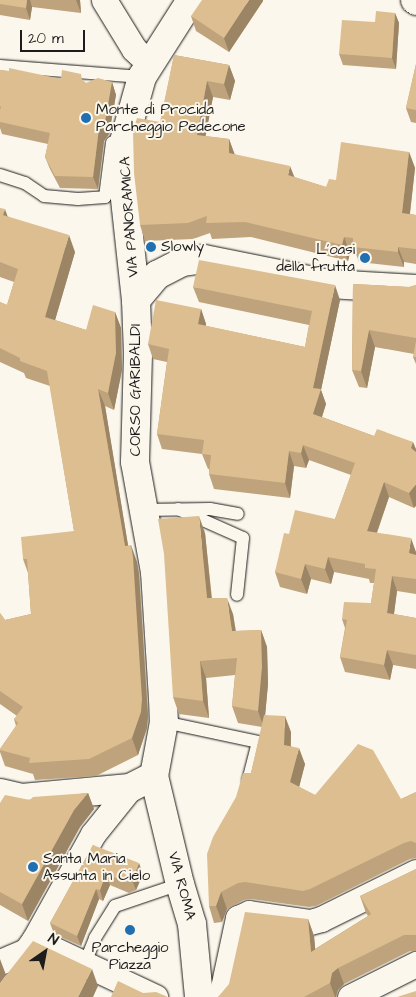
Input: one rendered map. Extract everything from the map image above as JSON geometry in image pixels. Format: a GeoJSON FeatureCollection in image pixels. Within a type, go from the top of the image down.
{"type":"FeatureCollection","features":[{"type":"Feature","properties":{"kind":"street"},"geometry":{"type":"LineString","coordinates":[[104,0],[146,71]]}},
{"type":"Feature","properties":{"kind":"street","name":"VIA PANORAMICA"},"geometry":{"type":"LineString","coordinates":[[136,300],[124,190],[115,143],[146,71],[191,0]]}},
{"type":"Feature","properties":{"kind":"street"},"geometry":{"type":"LineString","coordinates":[[136,300],[157,275],[183,262],[204,258],[329,284],[416,289]]}},
{"type":"Feature","properties":{"kind":"street","name":"CORSO GARIBALDI"},"geometry":{"type":"LineString","coordinates":[[136,300],[138,354],[136,462],[155,572],[164,722],[154,776]]}},
{"type":"Feature","properties":{"kind":"street"},"geometry":{"type":"LineString","coordinates":[[0,793],[22,798],[130,788],[154,776]]}},
{"type":"Feature","properties":{"kind":"street","name":"VIA ROMA"},"geometry":{"type":"LineString","coordinates":[[154,776],[180,884],[192,924],[206,994]]}},
{"type":"Feature","properties":{"kind":"street"},"geometry":{"type":"LineString","coordinates":[[130,788],[93,834],[20,956],[85,963],[155,997]]}},
{"type":"Feature","properties":{"kind":"street"},"geometry":{"type":"LineString","coordinates":[[206,994],[238,918],[249,913],[310,922],[321,919],[416,872]]}},
{"type":"Feature","properties":{"kind":"street"},"geometry":{"type":"LineString","coordinates":[[350,997],[416,964]]}},
{"type":"Feature","properties":{"kind":"lane"},"geometry":{"type":"LineString","coordinates":[[0,66],[110,74],[146,71]]}},
{"type":"Feature","properties":{"kind":"lane"},"geometry":{"type":"LineString","coordinates":[[93,88],[110,74]]}},
{"type":"Feature","properties":{"kind":"lane"},"geometry":{"type":"LineString","coordinates":[[0,175],[25,183],[44,196],[78,199],[105,197],[115,143]]}},
{"type":"Feature","properties":{"kind":"lane"},"geometry":{"type":"LineString","coordinates":[[178,509],[243,538],[237,595]]}},
{"type":"Feature","properties":{"kind":"lane"},"geometry":{"type":"LineString","coordinates":[[144,510],[210,509],[238,514]]}},
{"type":"Feature","properties":{"kind":"lane"},"geometry":{"type":"LineString","coordinates":[[164,722],[258,742],[248,781]]}},
{"type":"Feature","properties":{"kind":"lane"},"geometry":{"type":"LineString","coordinates":[[85,963],[95,938],[115,906],[180,884]]}},
{"type":"Feature","properties":{"kind":"building"},"geometry":{"type":"Polygon","coordinates":[[[0,0],[27,0],[26,8],[0,4],[0,0]]]}},
{"type":"Feature","properties":{"kind":"building"},"geometry":{"type":"Polygon","coordinates":[[[202,0],[249,0],[224,38],[191,16],[202,0]]]}},
{"type":"Feature","properties":{"kind":"building"},"geometry":{"type":"Polygon","coordinates":[[[376,11],[395,13],[392,58],[339,54],[342,20],[375,22],[376,11]]]}},
{"type":"Feature","properties":{"kind":"building"},"geometry":{"type":"Polygon","coordinates":[[[174,55],[229,65],[224,84],[207,81],[197,135],[229,139],[229,153],[290,166],[288,175],[326,187],[329,179],[336,180],[341,142],[409,152],[402,213],[416,215],[416,249],[398,247],[398,252],[353,247],[353,238],[344,237],[342,245],[245,222],[206,223],[207,216],[188,223],[140,225],[134,173],[133,131],[137,118],[160,122],[174,55]]]}},
{"type":"Feature","properties":{"kind":"building"},"geometry":{"type":"Polygon","coordinates":[[[416,64],[416,110],[406,108],[416,64]]]}},
{"type":"Feature","properties":{"kind":"building"},"geometry":{"type":"Polygon","coordinates":[[[9,68],[61,79],[62,70],[81,74],[82,80],[86,83],[98,78],[112,82],[105,122],[99,128],[93,177],[55,176],[45,157],[50,133],[0,122],[0,70],[9,71],[9,68]]]}},
{"type":"Feature","properties":{"kind":"building"},"geometry":{"type":"Polygon","coordinates":[[[0,208],[5,209],[3,215],[69,235],[45,317],[86,330],[93,305],[115,312],[116,353],[108,393],[98,389],[125,546],[131,545],[133,557],[142,699],[141,712],[132,738],[89,759],[29,763],[30,758],[0,750],[18,723],[14,719],[23,707],[0,691],[0,613],[5,620],[31,614],[27,559],[23,559],[21,537],[74,531],[47,371],[20,361],[20,358],[0,348],[0,302],[7,305],[18,269],[0,262],[0,208]]]}},
{"type":"Feature","properties":{"kind":"building"},"geometry":{"type":"Polygon","coordinates":[[[199,260],[335,285],[313,388],[321,389],[313,414],[374,436],[377,429],[413,442],[411,448],[416,452],[416,484],[409,493],[384,482],[367,531],[411,538],[409,553],[416,555],[416,579],[392,576],[387,613],[416,618],[416,655],[387,650],[384,665],[340,657],[347,620],[342,619],[344,602],[371,603],[376,569],[365,568],[365,564],[328,557],[325,569],[305,564],[301,579],[275,572],[284,533],[289,534],[295,510],[335,519],[355,463],[303,445],[301,453],[289,451],[285,483],[209,474],[211,455],[202,454],[204,440],[157,434],[169,349],[148,344],[156,300],[201,309],[198,324],[305,347],[312,311],[193,287],[199,260]]]}},
{"type":"Feature","properties":{"kind":"building"},"geometry":{"type":"Polygon","coordinates":[[[353,284],[409,287],[416,285],[416,338],[369,330],[361,371],[352,370],[353,284]]]}},
{"type":"Feature","properties":{"kind":"building"},"geometry":{"type":"Polygon","coordinates":[[[416,341],[416,357],[413,357],[416,341]]]}},
{"type":"Feature","properties":{"kind":"building"},"geometry":{"type":"Polygon","coordinates":[[[199,516],[207,598],[227,598],[232,631],[261,630],[262,667],[258,711],[232,706],[237,658],[200,661],[203,701],[173,697],[164,554],[158,519],[199,516]]]}},
{"type":"Feature","properties":{"kind":"building"},"geometry":{"type":"Polygon","coordinates":[[[264,715],[285,716],[284,745],[299,748],[290,782],[315,795],[358,744],[373,750],[401,799],[416,792],[416,843],[411,841],[404,843],[303,891],[245,882],[238,883],[221,892],[216,906],[209,906],[207,854],[213,837],[236,797],[243,773],[251,773],[264,715]]]}},
{"type":"Feature","properties":{"kind":"building"},"geometry":{"type":"Polygon","coordinates":[[[88,793],[74,810],[22,904],[0,892],[0,803],[5,795],[30,800],[33,797],[88,793]]]}},
{"type":"Feature","properties":{"kind":"building"},"geometry":{"type":"Polygon","coordinates":[[[93,845],[139,863],[132,880],[126,882],[106,874],[100,890],[96,889],[77,936],[50,923],[93,845]]]}},
{"type":"Feature","properties":{"kind":"building"},"geometry":{"type":"Polygon","coordinates":[[[416,869],[416,935],[404,935],[338,968],[332,973],[330,983],[304,997],[218,997],[229,984],[245,912],[308,919],[311,952],[371,914],[360,896],[416,869]]]}},
{"type":"Feature","properties":{"kind":"building"},"geometry":{"type":"Polygon","coordinates":[[[33,941],[92,969],[78,997],[0,997],[0,983],[33,941]]]}},
{"type":"Feature","properties":{"kind":"building"},"geometry":{"type":"Polygon","coordinates":[[[118,981],[143,993],[156,992],[168,997],[111,997],[118,981]]]}},
{"type":"Feature","properties":{"kind":"building"},"geometry":{"type":"Polygon","coordinates":[[[416,991],[416,997],[397,997],[416,991]]]}},
{"type":"Feature","properties":{"kind":"place","name":"Monte di Procida Parcheggio Pedecone"},"geometry":{"type":"Point","coordinates":[86,118]}},
{"type":"Feature","properties":{"kind":"place","name":"Slowly"},"geometry":{"type":"Point","coordinates":[151,247]}},
{"type":"Feature","properties":{"kind":"place","name":"L'oasi della frutta"},"geometry":{"type":"Point","coordinates":[365,258]}},
{"type":"Feature","properties":{"kind":"place","name":"Santa Maria Assunta in Cielo"},"geometry":{"type":"Point","coordinates":[33,867]}},
{"type":"Feature","properties":{"kind":"place","name":"Parcheggio Piazza"},"geometry":{"type":"Point","coordinates":[130,930]}}]}
